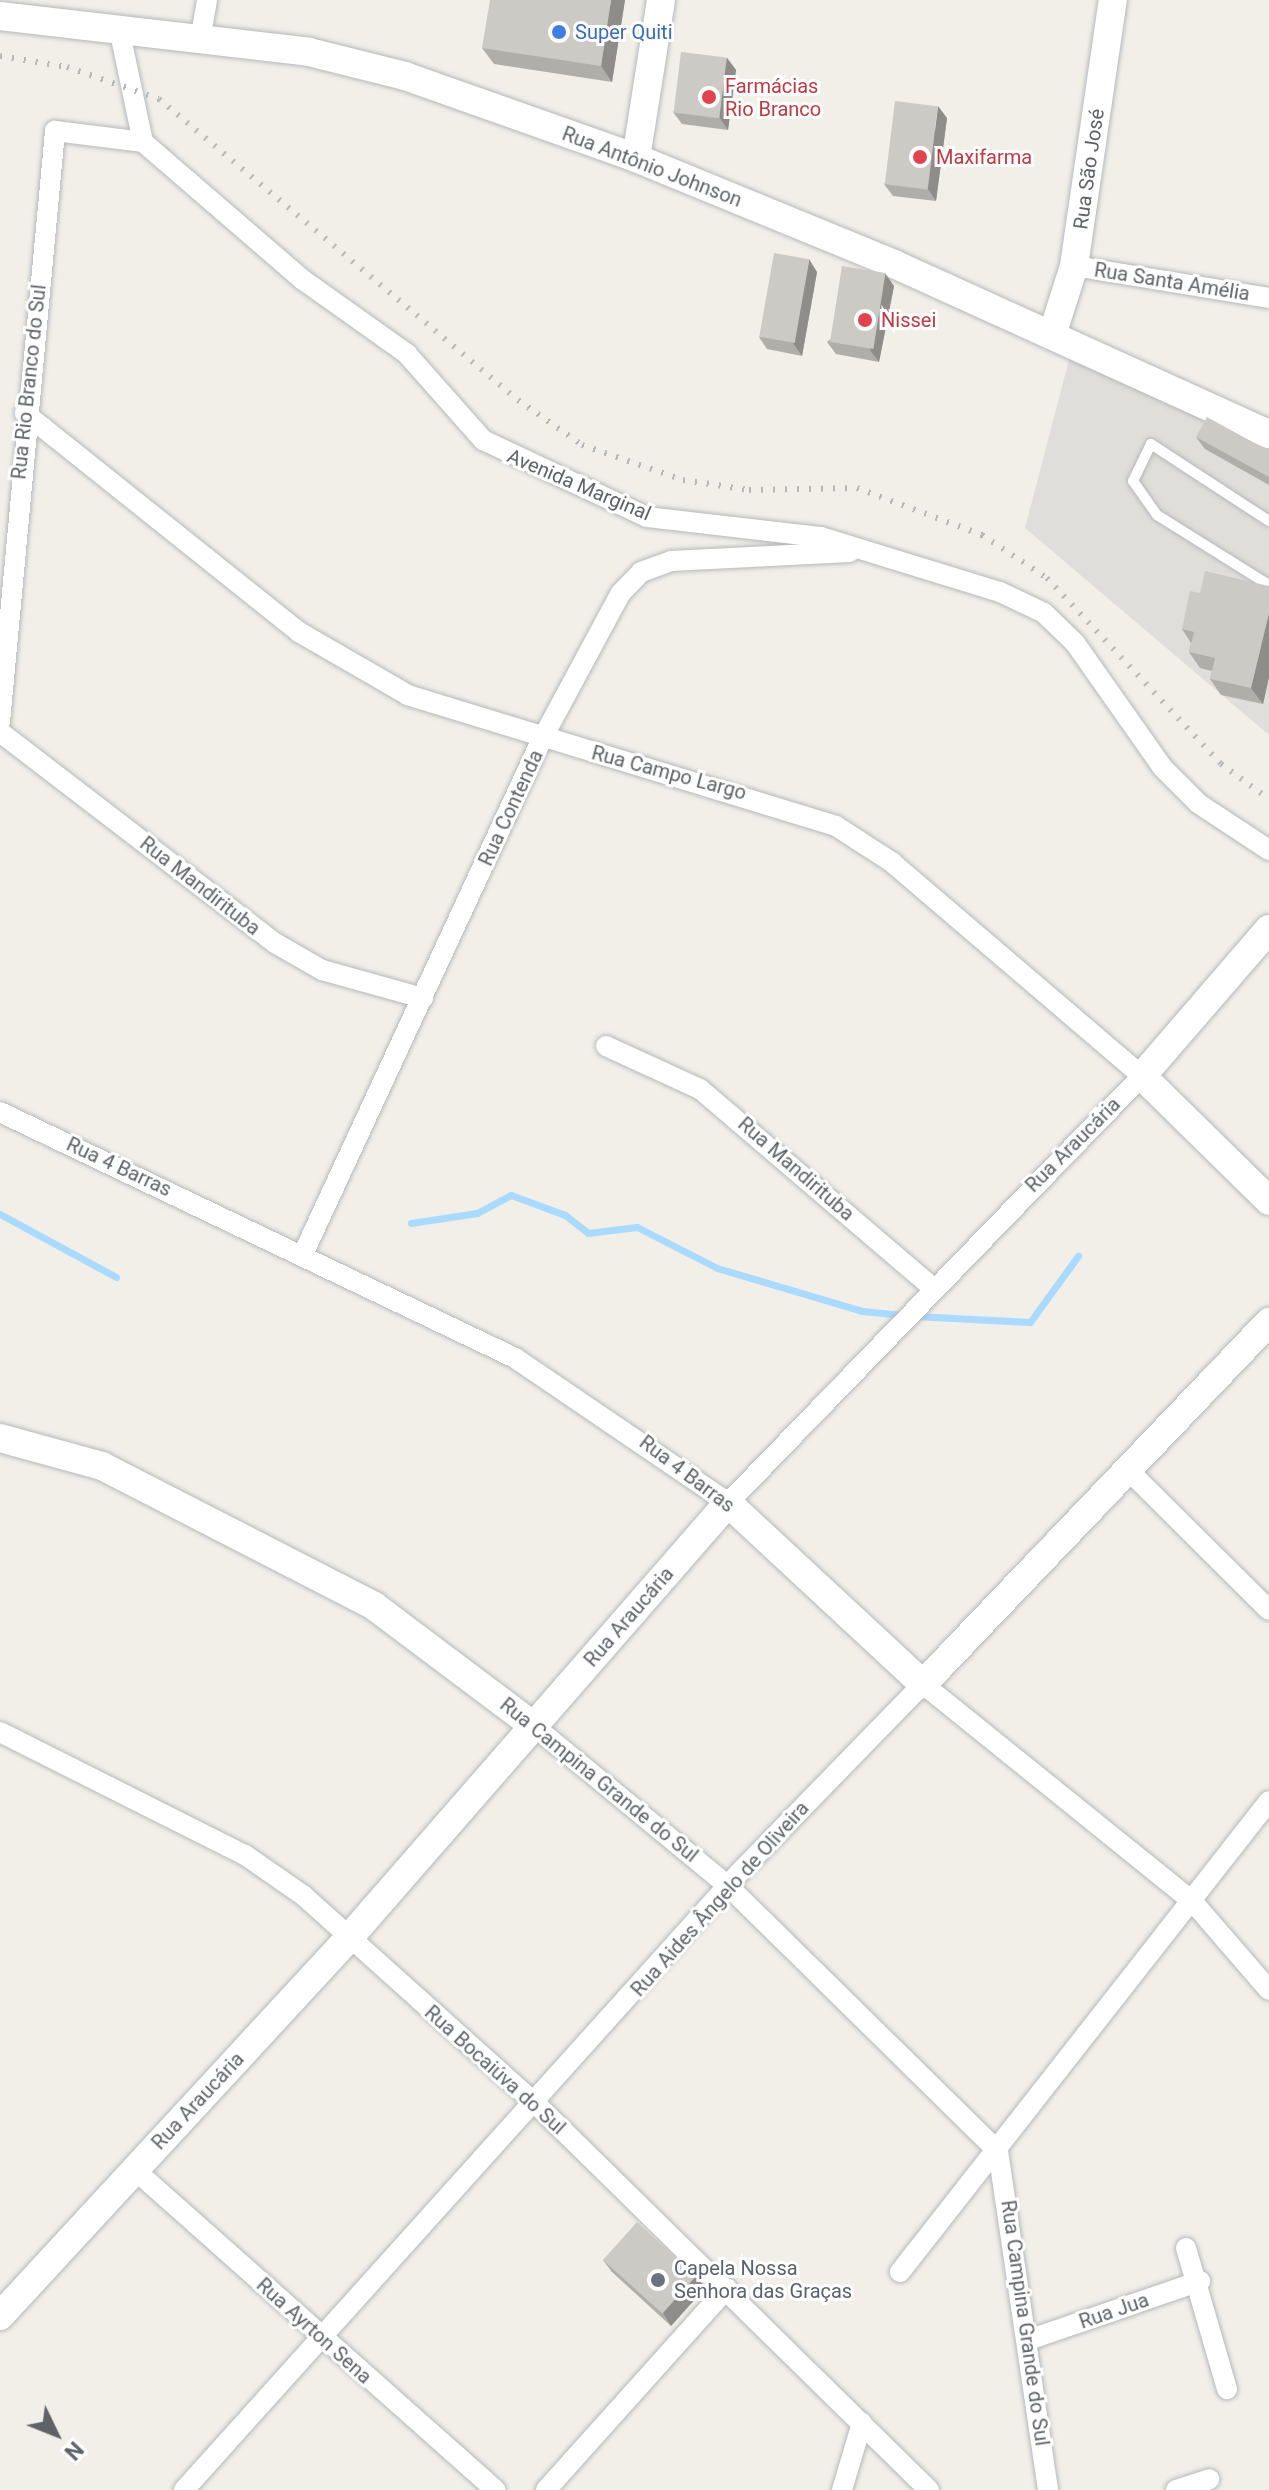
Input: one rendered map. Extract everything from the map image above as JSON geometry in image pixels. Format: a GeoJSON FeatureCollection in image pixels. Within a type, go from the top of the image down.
{"type":"FeatureCollection","features":[{"type":"Feature","properties":{"kind":"street"},"geometry":{"type":"LineString","coordinates":[[200,41],[207,0]]}},
{"type":"Feature","properties":{"kind":"street"},"geometry":{"type":"LineString","coordinates":[[636,158],[661,0]]}},
{"type":"Feature","properties":{"kind":"street","name":"Rua São José"},"geometry":{"type":"LineString","coordinates":[[1052,335],[1074,266],[1113,0]]}},
{"type":"Feature","properties":{"kind":"street","name":"Rua Antônio Johnson"},"geometry":{"type":"LineString","coordinates":[[0,16],[120,33],[309,52],[405,76],[636,158],[1052,335],[1269,434]]}},
{"type":"Feature","properties":{"kind":"street"},"geometry":{"type":"LineString","coordinates":[[120,33],[143,142]]}},
{"type":"Feature","properties":{"kind":"street","name":"Rua Rio Branco do Sul"},"geometry":{"type":"LineString","coordinates":[[0,722],[25,413],[55,131],[143,142]]}},
{"type":"Feature","properties":{"kind":"street","name":"Avenida Marginal"},"geometry":{"type":"LineString","coordinates":[[143,142],[303,280],[407,354],[464,422],[512,459],[647,517],[821,537],[1000,592],[1044,613],[1075,643],[1162,767],[1199,804],[1269,850]]}},
{"type":"Feature","properties":{"kind":"street","name":"Rua Santa Amélia"},"geometry":{"type":"LineString","coordinates":[[1074,266],[1269,298]]}},
{"type":"Feature","properties":{"kind":"street","name":"Rua Campo Largo"},"geometry":{"type":"LineString","coordinates":[[25,413],[299,632],[408,695],[541,741],[764,798],[836,826],[893,863],[1142,1076],[1269,1201]]}},
{"type":"Feature","properties":{"kind":"street","name":"Rua Contenda"},"geometry":{"type":"LineString","coordinates":[[304,1252],[541,741],[620,594],[641,572],[671,561],[859,551]]}},
{"type":"Feature","properties":{"kind":"street","name":"Rua Mandirituba"},"geometry":{"type":"LineString","coordinates":[[0,732],[275,943],[322,970],[423,998]]}},
{"type":"Feature","properties":{"kind":"street","name":"Rua Araucária"},"geometry":{"type":"LineString","coordinates":[[0,2316],[347,1939],[728,1503],[931,1286],[1142,1076],[1266,936]]}},
{"type":"Feature","properties":{"kind":"street","name":"Rua Mandirituba"},"geometry":{"type":"LineString","coordinates":[[606,1046],[700,1089],[931,1286]]}},
{"type":"Feature","properties":{"kind":"street","name":"Rua 4 Barras"},"geometry":{"type":"LineString","coordinates":[[0,1112],[304,1252],[515,1358],[728,1503],[923,1684],[1193,1902],[1269,1990]]}},
{"type":"Feature","properties":{"kind":"street","name":"Rua Aides Ângelo de Oliveira"},"geometry":{"type":"LineString","coordinates":[[184,2490],[324,2340],[729,1887],[1269,1322]]}},
{"type":"Feature","properties":{"kind":"street","name":"Rua Campina Grande do Sul"},"geometry":{"type":"LineString","coordinates":[[0,1438],[102,1466],[374,1606],[534,1726],[729,1887],[998,2151],[1048,2490]]}},
{"type":"Feature","properties":{"kind":"street"},"geometry":{"type":"LineString","coordinates":[[1129,1471],[1269,1610]]}},
{"type":"Feature","properties":{"kind":"street","name":"Rua Bocaiúva do Sul"},"geometry":{"type":"LineString","coordinates":[[0,1732],[245,1855],[347,1939],[535,2103],[727,2288],[929,2490]]}},
{"type":"Feature","properties":{"kind":"street"},"geometry":{"type":"LineString","coordinates":[[900,2272],[998,2151],[1269,1801]]}},
{"type":"Feature","properties":{"kind":"street","name":"Rua Ayrton Sena"},"geometry":{"type":"LineString","coordinates":[[135,2170],[495,2490]]}},
{"type":"Feature","properties":{"kind":"street"},"geometry":{"type":"LineString","coordinates":[[1186,2248],[1200,2281],[1227,2389]]}},
{"type":"Feature","properties":{"kind":"street","name":"Rua Jua"},"geometry":{"type":"LineString","coordinates":[[1028,2340],[1200,2281]]}},
{"type":"Feature","properties":{"kind":"street"},"geometry":{"type":"LineString","coordinates":[[546,2490],[727,2288]]}},
{"type":"Feature","properties":{"kind":"street"},"geometry":{"type":"LineString","coordinates":[[842,2490],[862,2423]]}},
{"type":"Feature","properties":{"kind":"street"},"geometry":{"type":"LineString","coordinates":[[1176,2490],[1209,2479]]}},
{"type":"Feature","properties":{"kind":"lane"},"geometry":{"type":"LineString","coordinates":[[1269,521],[1151,444],[1133,481],[1157,515],[1269,585]]}},
{"type":"Feature","properties":{"kind":"shaded area"},"geometry":{"type":"Polygon","coordinates":[[[1070,356],[1269,451],[1269,735],[1025,528],[1070,356]]]}},
{"type":"Feature","properties":{"kind":"building","name":"Super Quiti"},"geometry":{"type":"Polygon","coordinates":[[[490,0],[611,0],[601,66],[482,48],[490,0]]]}},
{"type":"Feature","properties":{"kind":"building","name":"Farmácias Rio Branco"},"geometry":{"type":"Polygon","coordinates":[[[681,52],[727,58],[719,118],[674,113],[681,52]]]}},
{"type":"Feature","properties":{"kind":"building","name":"Maxifarma"},"geometry":{"type":"Polygon","coordinates":[[[895,101],[938,106],[927,190],[885,184],[895,101]]]}},
{"type":"Feature","properties":{"kind":"building"},"geometry":{"type":"Polygon","coordinates":[[[774,253],[809,259],[795,343],[759,337],[774,253]]]}},
{"type":"Feature","properties":{"kind":"building","name":"Nissei"},"geometry":{"type":"Polygon","coordinates":[[[842,266],[885,273],[873,349],[830,342],[842,266]]]}},
{"type":"Feature","properties":{"kind":"building"},"geometry":{"type":"Polygon","coordinates":[[[1207,417],[1269,451],[1269,477],[1196,437],[1207,417]]]}},
{"type":"Feature","properties":{"kind":"building"},"geometry":{"type":"Polygon","coordinates":[[[1205,571],[1269,586],[1269,613],[1251,688],[1210,679],[1215,658],[1189,652],[1194,632],[1182,629],[1190,591],[1200,593],[1205,571]]]}},
{"type":"Feature","properties":{"kind":"building","name":"Capela Nossa Senhora das Graças"},"geometry":{"type":"Polygon","coordinates":[[[637,2222],[696,2276],[662,2313],[603,2260],[637,2222]]]}},
{"type":"Feature","properties":{"kind":"waterway"},"geometry":{"type":"LineString","coordinates":[[411,1223],[477,1213],[511,1195],[565,1215],[588,1233],[637,1227],[717,1268],[862,1311],[903,1315]]}},
{"type":"Feature","properties":{"kind":"waterway"},"geometry":{"type":"LineString","coordinates":[[0,1214],[116,1277]]}},
{"type":"Feature","properties":{"kind":"waterway"},"geometry":{"type":"LineString","coordinates":[[915,1316],[1030,1322],[1078,1256]]}},
{"type":"Feature","properties":{"kind":"railway"},"geometry":{"type":"LineString","coordinates":[[0,56],[67,67],[159,99],[518,400],[582,445],[683,480],[749,490],[857,488],[982,535],[1047,578],[1221,764],[1269,799]]}},
{"type":"Feature","properties":{"kind":"place","name":"Super Quiti"},"geometry":{"type":"Point","coordinates":[559,32]}},
{"type":"Feature","properties":{"kind":"place","name":"Farmácias Rio Branco"},"geometry":{"type":"Point","coordinates":[709,97]}},
{"type":"Feature","properties":{"kind":"place","name":"Maxifarma"},"geometry":{"type":"Point","coordinates":[920,157]}},
{"type":"Feature","properties":{"kind":"place","name":"Nissei"},"geometry":{"type":"Point","coordinates":[865,320]}},
{"type":"Feature","properties":{"kind":"place","name":"Capela Nossa Senhora das Graças"},"geometry":{"type":"Point","coordinates":[658,2280]}}]}
